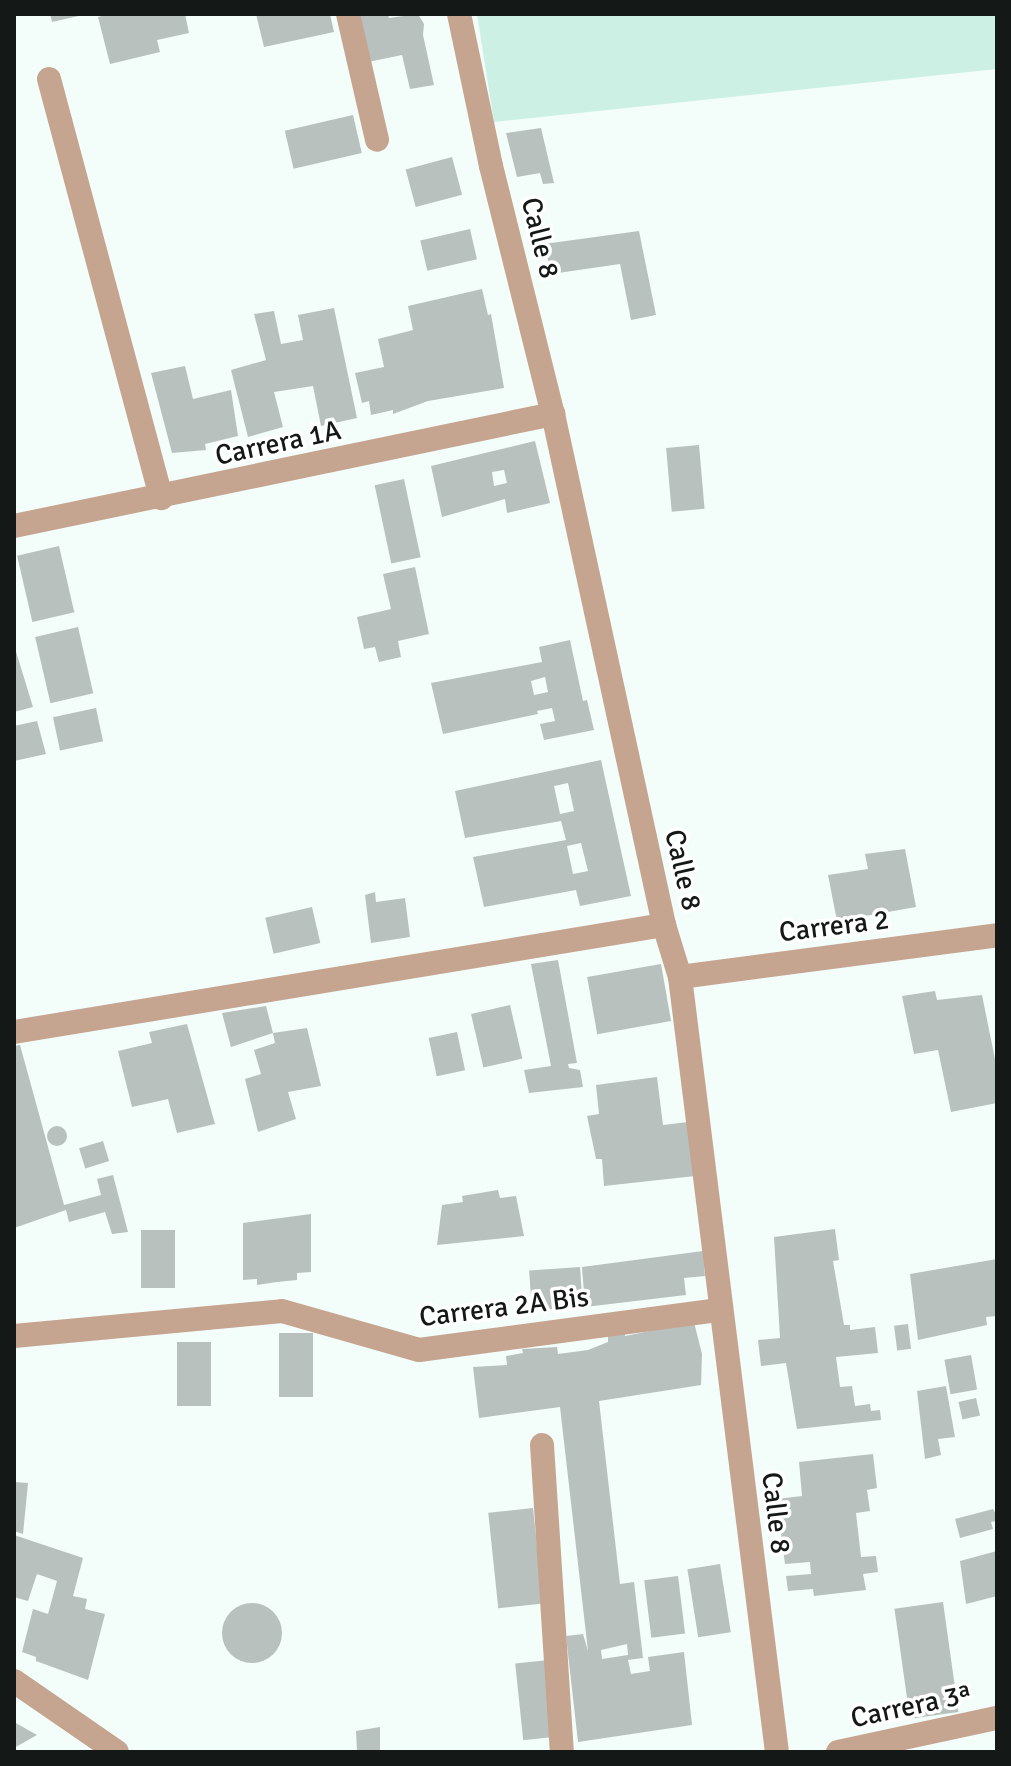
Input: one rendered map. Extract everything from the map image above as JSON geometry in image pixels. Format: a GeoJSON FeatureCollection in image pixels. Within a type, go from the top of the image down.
{"type":"FeatureCollection","features":[{"type":"Feature","properties":{"kind":"street"},"geometry":{"type":"LineString","coordinates":[[348,14],[377,140]]}},
{"type":"Feature","properties":{"kind":"street","name":"Calle 8"},"geometry":{"type":"LineString","coordinates":[[459,14],[491,166],[553,414],[664,925],[680,977],[719,1310],[777,1752]]}},
{"type":"Feature","properties":{"kind":"street"},"geometry":{"type":"LineString","coordinates":[[49,79],[161,498]]}},
{"type":"Feature","properties":{"kind":"street","name":"Carrera 1A"},"geometry":{"type":"LineString","coordinates":[[14,526],[161,498],[553,414]]}},
{"type":"Feature","properties":{"kind":"street"},"geometry":{"type":"LineString","coordinates":[[14,1032],[664,925]]}},
{"type":"Feature","properties":{"kind":"street","name":"Carrera 2"},"geometry":{"type":"LineString","coordinates":[[680,977],[997,935]]}},
{"type":"Feature","properties":{"kind":"street","name":"Carrera 2A Bis"},"geometry":{"type":"LineString","coordinates":[[14,1336],[282,1311],[419,1350],[719,1310]]}},
{"type":"Feature","properties":{"kind":"street"},"geometry":{"type":"LineString","coordinates":[[542,1445],[562,1752]]}},
{"type":"Feature","properties":{"kind":"street"},"geometry":{"type":"LineString","coordinates":[[14,1681],[117,1752]]}},
{"type":"Feature","properties":{"kind":"street","name":"Carrera 3ª"},"geometry":{"type":"LineString","coordinates":[[838,1752],[997,1718]]}},
{"type":"Feature","properties":{"kind":"green space"},"geometry":{"type":"Polygon","coordinates":[[[477,14],[997,14],[997,69],[494,122],[477,14]]]}},
{"type":"Feature","properties":{"kind":"building"},"geometry":{"type":"Polygon","coordinates":[[[50,14],[83,14],[83,15],[52,22],[50,14]]]}},
{"type":"Feature","properties":{"kind":"building"},"geometry":{"type":"Polygon","coordinates":[[[110,14],[185,14],[189,33],[157,40],[160,52],[110,64],[98,17],[110,14]]]}},
{"type":"Feature","properties":{"kind":"building"},"geometry":{"type":"Polygon","coordinates":[[[256,14],[330,14],[334,32],[264,47],[256,14]]]}},
{"type":"Feature","properties":{"kind":"building"},"geometry":{"type":"Polygon","coordinates":[[[357,14],[388,14],[389,18],[418,14],[424,24],[423,35],[434,85],[410,89],[402,55],[368,62],[357,14]]]}},
{"type":"Feature","properties":{"kind":"building"},"geometry":{"type":"Polygon","coordinates":[[[353,115],[362,153],[294,169],[285,131],[353,115]]]}},
{"type":"Feature","properties":{"kind":"building"},"geometry":{"type":"Polygon","coordinates":[[[541,128],[554,183],[543,184],[540,173],[517,177],[506,133],[541,128]]]}},
{"type":"Feature","properties":{"kind":"building"},"geometry":{"type":"Polygon","coordinates":[[[452,157],[462,195],[416,207],[406,169],[452,157]]]}},
{"type":"Feature","properties":{"kind":"building"},"geometry":{"type":"Polygon","coordinates":[[[470,229],[477,259],[427,271],[420,240],[470,229]]]}},
{"type":"Feature","properties":{"kind":"building"},"geometry":{"type":"Polygon","coordinates":[[[639,231],[656,315],[631,320],[620,264],[551,274],[544,244],[639,231]]]}},
{"type":"Feature","properties":{"kind":"building"},"geometry":{"type":"Polygon","coordinates":[[[482,289],[488,315],[491,314],[504,388],[428,401],[393,414],[393,410],[371,415],[369,401],[362,403],[355,373],[384,367],[378,339],[413,330],[408,306],[482,289]]]}},
{"type":"Feature","properties":{"kind":"building"},"geometry":{"type":"Polygon","coordinates":[[[334,308],[357,418],[321,426],[313,386],[274,392],[283,427],[248,437],[231,370],[266,360],[254,314],[274,311],[281,344],[303,340],[298,315],[334,308]]]}},
{"type":"Feature","properties":{"kind":"building"},"geometry":{"type":"Polygon","coordinates":[[[185,366],[193,399],[231,390],[238,436],[205,444],[206,450],[172,453],[151,373],[185,366]]]}},
{"type":"Feature","properties":{"kind":"building"},"geometry":{"type":"Polygon","coordinates":[[[535,441],[550,503],[507,513],[505,499],[442,517],[431,466],[535,441]],[[504,470],[492,472],[494,486],[507,483],[504,470]]]}},
{"type":"Feature","properties":{"kind":"building"},"geometry":{"type":"Polygon","coordinates":[[[699,445],[705,509],[672,512],[666,448],[699,445]]]}},
{"type":"Feature","properties":{"kind":"building"},"geometry":{"type":"Polygon","coordinates":[[[404,479],[421,557],[391,563],[375,485],[404,479]]]}},
{"type":"Feature","properties":{"kind":"building"},"geometry":{"type":"Polygon","coordinates":[[[59,546],[74,612],[32,622],[17,556],[59,546]]]}},
{"type":"Feature","properties":{"kind":"building"},"geometry":{"type":"Polygon","coordinates":[[[415,567],[429,634],[398,641],[401,657],[379,662],[375,647],[364,649],[357,617],[391,609],[383,574],[415,567]]]}},
{"type":"Feature","properties":{"kind":"building"},"geometry":{"type":"Polygon","coordinates":[[[78,627],[93,693],[50,703],[35,637],[78,627]]]}},
{"type":"Feature","properties":{"kind":"building"},"geometry":{"type":"Polygon","coordinates":[[[570,640],[583,701],[587,700],[594,730],[544,740],[540,724],[555,721],[552,708],[537,711],[538,714],[443,734],[431,683],[542,662],[539,647],[570,640]],[[545,677],[531,681],[534,695],[548,692],[545,677]]]}},
{"type":"Feature","properties":{"kind":"building"},"geometry":{"type":"Polygon","coordinates":[[[14,645],[33,707],[14,712],[14,645]]]}},
{"type":"Feature","properties":{"kind":"building"},"geometry":{"type":"Polygon","coordinates":[[[96,708],[103,741],[60,750],[53,717],[96,708]]]}},
{"type":"Feature","properties":{"kind":"building"},"geometry":{"type":"Polygon","coordinates":[[[37,721],[46,754],[14,761],[14,726],[37,721]]]}},
{"type":"Feature","properties":{"kind":"building"},"geometry":{"type":"Polygon","coordinates":[[[601,760],[631,896],[580,906],[576,890],[484,907],[473,857],[566,840],[561,821],[465,838],[455,791],[601,760]],[[568,783],[554,786],[560,814],[574,811],[568,783]],[[581,843],[567,846],[573,874],[588,871],[581,843]]]}},
{"type":"Feature","properties":{"kind":"building"},"geometry":{"type":"Polygon","coordinates":[[[905,849],[916,907],[837,921],[828,875],[868,869],[865,854],[905,849]]]}},
{"type":"Feature","properties":{"kind":"building"},"geometry":{"type":"Polygon","coordinates":[[[375,892],[376,902],[405,898],[410,937],[371,943],[365,895],[375,892]]]}},
{"type":"Feature","properties":{"kind":"building"},"geometry":{"type":"Polygon","coordinates":[[[312,907],[320,943],[274,954],[265,918],[312,907]]]}},
{"type":"Feature","properties":{"kind":"building"},"geometry":{"type":"Polygon","coordinates":[[[558,960],[577,1063],[568,1064],[569,1068],[580,1070],[583,1087],[529,1093],[524,1070],[551,1066],[531,964],[558,960]]]}},
{"type":"Feature","properties":{"kind":"building"},"geometry":{"type":"Polygon","coordinates":[[[661,964],[671,1021],[597,1034],[587,977],[661,964]]]}},
{"type":"Feature","properties":{"kind":"building"},"geometry":{"type":"Polygon","coordinates":[[[935,991],[937,1000],[982,995],[997,1069],[997,1103],[951,1112],[938,1050],[914,1054],[902,996],[935,991]]]}},
{"type":"Feature","properties":{"kind":"building"},"geometry":{"type":"Polygon","coordinates":[[[510,1005],[522,1059],[483,1068],[471,1014],[510,1005]]]}},
{"type":"Feature","properties":{"kind":"building"},"geometry":{"type":"Polygon","coordinates":[[[266,1006],[273,1033],[231,1047],[222,1013],[266,1006]]]}},
{"type":"Feature","properties":{"kind":"building"},"geometry":{"type":"Polygon","coordinates":[[[187,1024],[215,1124],[177,1133],[168,1099],[132,1107],[118,1051],[152,1043],[149,1032],[187,1024]]]}},
{"type":"Feature","properties":{"kind":"building"},"geometry":{"type":"Polygon","coordinates":[[[307,1028],[321,1086],[288,1092],[296,1119],[258,1132],[245,1079],[261,1074],[254,1050],[275,1043],[273,1033],[307,1028]]]}},
{"type":"Feature","properties":{"kind":"building"},"geometry":{"type":"Polygon","coordinates":[[[457,1032],[465,1070],[437,1076],[429,1038],[457,1032]]]}},
{"type":"Feature","properties":{"kind":"building"},"geometry":{"type":"Polygon","coordinates":[[[20,1045],[64,1205],[101,1195],[97,1179],[113,1175],[128,1232],[112,1234],[105,1212],[69,1222],[66,1210],[14,1228],[14,1046],[20,1045]]]}},
{"type":"Feature","properties":{"kind":"building"},"geometry":{"type":"Polygon","coordinates":[[[657,1077],[663,1125],[688,1122],[695,1176],[604,1186],[602,1159],[596,1159],[587,1116],[599,1114],[596,1085],[657,1077]]]}},
{"type":"Feature","properties":{"kind":"building"},"geometry":{"type":"Polygon","coordinates":[[[57,1126],[64,1129],[67,1136],[64,1143],[57,1146],[50,1143],[47,1136],[50,1129],[57,1126]]]}},
{"type":"Feature","properties":{"kind":"building"},"geometry":{"type":"Polygon","coordinates":[[[103,1141],[109,1161],[85,1168],[79,1148],[103,1141]]]}},
{"type":"Feature","properties":{"kind":"building"},"geometry":{"type":"Polygon","coordinates":[[[498,1190],[500,1198],[516,1196],[524,1236],[437,1245],[442,1205],[463,1202],[462,1196],[498,1190]]]}},
{"type":"Feature","properties":{"kind":"building"},"geometry":{"type":"Polygon","coordinates":[[[311,1214],[311,1272],[297,1273],[297,1280],[257,1285],[257,1279],[243,1280],[243,1223],[311,1214]]]}},
{"type":"Feature","properties":{"kind":"building"},"geometry":{"type":"Polygon","coordinates":[[[835,1229],[839,1260],[833,1261],[844,1325],[850,1325],[850,1330],[875,1327],[878,1353],[836,1357],[840,1387],[852,1386],[855,1406],[870,1404],[871,1411],[880,1410],[881,1420],[797,1429],[786,1363],[761,1366],[758,1340],[780,1338],[774,1237],[835,1229]]]}},
{"type":"Feature","properties":{"kind":"building"},"geometry":{"type":"Polygon","coordinates":[[[141,1230],[175,1230],[175,1288],[141,1288],[141,1230]]]}},
{"type":"Feature","properties":{"kind":"building"},"geometry":{"type":"Polygon","coordinates":[[[703,1251],[705,1276],[684,1278],[686,1295],[585,1307],[582,1267],[703,1251]]]}},
{"type":"Feature","properties":{"kind":"building"},"geometry":{"type":"Polygon","coordinates":[[[997,1259],[997,1316],[986,1317],[987,1325],[918,1340],[910,1274],[997,1259]]]}},
{"type":"Feature","properties":{"kind":"building"},"geometry":{"type":"Polygon","coordinates":[[[580,1267],[583,1307],[532,1310],[529,1271],[580,1267]]]}},
{"type":"Feature","properties":{"kind":"building"},"geometry":{"type":"Polygon","coordinates":[[[694,1322],[702,1354],[701,1385],[599,1401],[620,1584],[634,1582],[643,1658],[628,1660],[631,1674],[650,1671],[648,1657],[684,1652],[692,1725],[578,1742],[566,1636],[583,1634],[588,1651],[560,1407],[479,1418],[473,1367],[507,1365],[506,1356],[523,1353],[522,1349],[557,1347],[558,1354],[588,1350],[608,1342],[608,1335],[625,1332],[625,1336],[694,1322]],[[627,1644],[601,1650],[602,1659],[628,1655],[627,1644]]]}},
{"type":"Feature","properties":{"kind":"building"},"geometry":{"type":"Polygon","coordinates":[[[908,1324],[911,1349],[897,1351],[894,1326],[908,1324]]]}},
{"type":"Feature","properties":{"kind":"building"},"geometry":{"type":"Polygon","coordinates":[[[279,1333],[313,1333],[313,1397],[279,1397],[279,1333]]]}},
{"type":"Feature","properties":{"kind":"building"},"geometry":{"type":"Polygon","coordinates":[[[177,1342],[211,1342],[211,1406],[177,1406],[177,1342]]]}},
{"type":"Feature","properties":{"kind":"building"},"geometry":{"type":"Polygon","coordinates":[[[971,1355],[977,1389],[950,1394],[944,1360],[971,1355]]]}},
{"type":"Feature","properties":{"kind":"building"},"geometry":{"type":"Polygon","coordinates":[[[946,1386],[955,1437],[938,1439],[941,1455],[925,1459],[917,1391],[946,1386]]]}},
{"type":"Feature","properties":{"kind":"building"},"geometry":{"type":"Polygon","coordinates":[[[976,1398],[980,1416],[963,1420],[958,1402],[976,1398]]]}},
{"type":"Feature","properties":{"kind":"building"},"geometry":{"type":"Polygon","coordinates":[[[873,1454],[877,1488],[867,1490],[870,1511],[856,1513],[861,1557],[876,1556],[878,1572],[863,1574],[866,1590],[814,1596],[813,1589],[788,1591],[786,1576],[811,1574],[810,1562],[785,1564],[778,1511],[777,1499],[802,1496],[799,1462],[873,1454]]]}},
{"type":"Feature","properties":{"kind":"building"},"geometry":{"type":"Polygon","coordinates":[[[14,1482],[28,1483],[23,1534],[14,1531],[14,1482]]]}},
{"type":"Feature","properties":{"kind":"building"},"geometry":{"type":"Polygon","coordinates":[[[533,1508],[543,1603],[498,1608],[488,1513],[533,1508]]]}},
{"type":"Feature","properties":{"kind":"building"},"geometry":{"type":"Polygon","coordinates":[[[993,1509],[997,1521],[991,1522],[993,1529],[960,1538],[955,1519],[993,1509]]]}},
{"type":"Feature","properties":{"kind":"building"},"geometry":{"type":"Polygon","coordinates":[[[14,1535],[83,1558],[73,1596],[87,1599],[85,1609],[105,1614],[88,1680],[36,1661],[36,1657],[22,1652],[33,1609],[48,1614],[57,1581],[37,1574],[28,1601],[14,1597],[14,1535]]]}},
{"type":"Feature","properties":{"kind":"building"},"geometry":{"type":"Polygon","coordinates":[[[997,1551],[997,1596],[966,1604],[960,1561],[997,1551]]]}},
{"type":"Feature","properties":{"kind":"building"},"geometry":{"type":"Polygon","coordinates":[[[720,1564],[731,1632],[698,1637],[687,1569],[720,1564]]]}},
{"type":"Feature","properties":{"kind":"building"},"geometry":{"type":"Polygon","coordinates":[[[678,1576],[685,1634],[651,1638],[644,1580],[678,1576]]]}},
{"type":"Feature","properties":{"kind":"building"},"geometry":{"type":"Polygon","coordinates":[[[943,1602],[958,1712],[910,1719],[894,1609],[943,1602]]]}},
{"type":"Feature","properties":{"kind":"building"},"geometry":{"type":"Polygon","coordinates":[[[252,1603],[273,1612],[282,1633],[273,1654],[252,1663],[231,1654],[222,1633],[231,1612],[252,1603]]]}},
{"type":"Feature","properties":{"kind":"building"},"geometry":{"type":"Polygon","coordinates":[[[549,1660],[557,1737],[523,1740],[515,1664],[549,1660]]]}},
{"type":"Feature","properties":{"kind":"building"},"geometry":{"type":"Polygon","coordinates":[[[14,1722],[37,1735],[14,1748],[14,1722]]]}},
{"type":"Feature","properties":{"kind":"building"},"geometry":{"type":"Polygon","coordinates":[[[380,1727],[380,1752],[357,1752],[356,1731],[380,1727]]]}}]}
